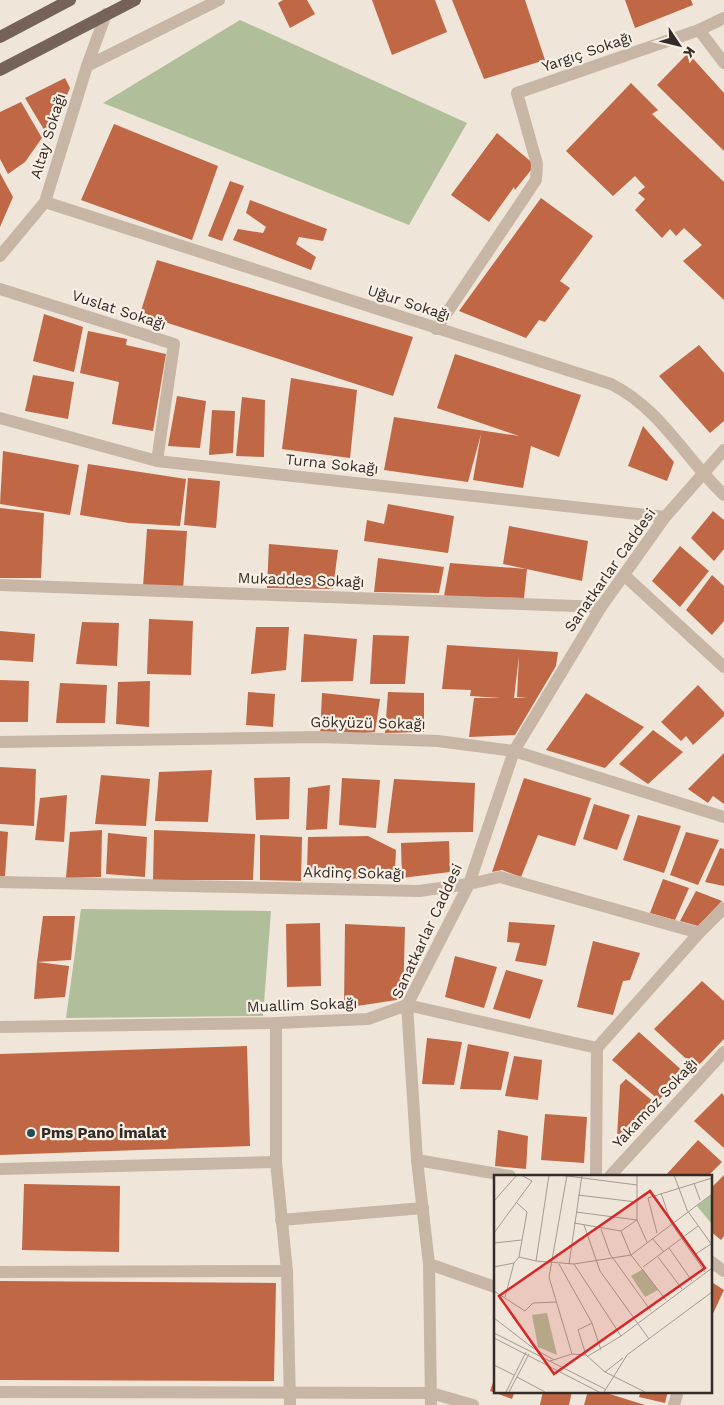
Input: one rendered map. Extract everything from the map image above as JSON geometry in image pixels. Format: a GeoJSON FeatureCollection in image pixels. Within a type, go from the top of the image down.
{"type":"FeatureCollection","features":[{"type":"Feature","properties":{"kind":"main road"},"geometry":{"type":"LineString","coordinates":[[0,37],[70,0]]}},
{"type":"Feature","properties":{"kind":"main road"},"geometry":{"type":"LineString","coordinates":[[0,70],[135,0]]}},
{"type":"Feature","properties":{"kind":"street"},"geometry":{"type":"LineString","coordinates":[[87,66],[219,0]]}},
{"type":"Feature","properties":{"kind":"street","name":"Altay Sokağı"},"geometry":{"type":"LineString","coordinates":[[0,256],[45,202],[87,66],[106,14]]}},
{"type":"Feature","properties":{"kind":"street","name":"Yargıç Sokağı"},"geometry":{"type":"LineString","coordinates":[[436,329],[536,180],[537,164],[517,94],[699,30],[724,18]]}},
{"type":"Feature","properties":{"kind":"street"},"geometry":{"type":"LineString","coordinates":[[699,30],[724,62]]}},
{"type":"Feature","properties":{"kind":"street","name":"Uğur Sokağı"},"geometry":{"type":"LineString","coordinates":[[45,202],[611,384],[626,392],[654,413],[702,474],[724,495]]}},
{"type":"Feature","properties":{"kind":"street","name":"Vuslat Sokağı"},"geometry":{"type":"LineString","coordinates":[[0,289],[174,344],[157,461]]}},
{"type":"Feature","properties":{"kind":"street","name":"Turna Sokağı"},"geometry":{"type":"LineString","coordinates":[[0,418],[157,461],[665,517]]}},
{"type":"Feature","properties":{"kind":"street","name":"Sanatkarlar Caddesi"},"geometry":{"type":"LineString","coordinates":[[431,1399],[429,1264],[417,1160],[407,1005],[469,884],[514,751],[601,607],[665,517],[724,450]]}},
{"type":"Feature","properties":{"kind":"street"},"geometry":{"type":"LineString","coordinates":[[624,575],[724,667]]}},
{"type":"Feature","properties":{"kind":"street","name":"Mukaddes Sokağı"},"geometry":{"type":"LineString","coordinates":[[0,585],[601,607]]}},
{"type":"Feature","properties":{"kind":"street","name":"Gökyüzü Sokağı"},"geometry":{"type":"LineString","coordinates":[[0,742],[320,738],[438,741],[514,751],[724,817]]}},
{"type":"Feature","properties":{"kind":"street","name":"Akdinç Sokağı"},"geometry":{"type":"LineString","coordinates":[[0,882],[419,891],[469,884],[500,877],[699,932]]}},
{"type":"Feature","properties":{"kind":"street"},"geometry":{"type":"LineString","coordinates":[[596,1175],[597,1048],[699,932],[724,908]]}},
{"type":"Feature","properties":{"kind":"street"},"geometry":{"type":"LineString","coordinates":[[407,1005],[597,1048]]}},
{"type":"Feature","properties":{"kind":"street","name":"Muallim Sokağı"},"geometry":{"type":"LineString","coordinates":[[0,1027],[276,1023],[368,1019],[407,1005]]}},
{"type":"Feature","properties":{"kind":"street"},"geometry":{"type":"LineString","coordinates":[[276,1023],[276,1162],[287,1271],[290,1399]]}},
{"type":"Feature","properties":{"kind":"street","name":"Yakamoz Sokağı"},"geometry":{"type":"LineString","coordinates":[[611,1175],[724,1052]]}},
{"type":"Feature","properties":{"kind":"street"},"geometry":{"type":"LineString","coordinates":[[417,1160],[504,1175]]}},
{"type":"Feature","properties":{"kind":"street"},"geometry":{"type":"LineString","coordinates":[[0,1169],[276,1162]]}},
{"type":"Feature","properties":{"kind":"street"},"geometry":{"type":"LineString","coordinates":[[281,1220],[423,1208]]}},
{"type":"Feature","properties":{"kind":"street"},"geometry":{"type":"LineString","coordinates":[[429,1264],[494,1287]]}},
{"type":"Feature","properties":{"kind":"street"},"geometry":{"type":"LineString","coordinates":[[0,1272],[287,1271]]}},
{"type":"Feature","properties":{"kind":"street"},"geometry":{"type":"LineString","coordinates":[[0,1392],[133,1399],[431,1399],[473,1405]]}},
{"type":"Feature","properties":{"kind":"street"},"geometry":{"type":"LineString","coordinates":[[674,1405],[678,1392]]}},
{"type":"Feature","properties":{"kind":"green space"},"geometry":{"type":"Polygon","coordinates":[[[240,20],[467,123],[409,225],[103,103],[240,20]]]}},
{"type":"Feature","properties":{"kind":"green space"},"geometry":{"type":"Polygon","coordinates":[[[81,909],[271,911],[263,1016],[66,1018],[81,909]]]}},
{"type":"Feature","properties":{"kind":"building"},"geometry":{"type":"Polygon","coordinates":[[[283,0],[307,0],[315,14],[290,28],[278,3],[283,0]]]}},
{"type":"Feature","properties":{"kind":"building"},"geometry":{"type":"Polygon","coordinates":[[[372,0],[435,0],[447,32],[392,55],[372,0]]]}},
{"type":"Feature","properties":{"kind":"building"},"geometry":{"type":"Polygon","coordinates":[[[452,0],[525,0],[545,60],[484,79],[452,0]]]}},
{"type":"Feature","properties":{"kind":"building"},"geometry":{"type":"Polygon","coordinates":[[[625,0],[691,0],[693,5],[635,28],[625,0]]]}},
{"type":"Feature","properties":{"kind":"building"},"geometry":{"type":"Polygon","coordinates":[[[688,53],[724,93],[724,151],[657,85],[688,53]]]}},
{"type":"Feature","properties":{"kind":"building"},"geometry":{"type":"Polygon","coordinates":[[[65,78],[70,88],[49,138],[25,98],[65,78]]]}},
{"type":"Feature","properties":{"kind":"building"},"geometry":{"type":"Polygon","coordinates":[[[631,83],[658,110],[652,114],[724,182],[724,300],[683,261],[702,245],[684,228],[676,236],[670,229],[662,238],[635,210],[645,199],[638,193],[645,187],[635,176],[613,196],[566,151],[631,83]]]}},
{"type":"Feature","properties":{"kind":"building"},"geometry":{"type":"Polygon","coordinates":[[[21,102],[42,138],[25,162],[8,174],[0,159],[0,112],[21,102]]]}},
{"type":"Feature","properties":{"kind":"building"},"geometry":{"type":"Polygon","coordinates":[[[114,124],[218,166],[192,240],[81,200],[114,124]]]}},
{"type":"Feature","properties":{"kind":"building"},"geometry":{"type":"Polygon","coordinates":[[[497,133],[535,165],[515,190],[514,187],[489,222],[451,195],[497,133]]]}},
{"type":"Feature","properties":{"kind":"building"},"geometry":{"type":"Polygon","coordinates":[[[0,173],[13,197],[0,227],[0,173]]]}},
{"type":"Feature","properties":{"kind":"building"},"geometry":{"type":"Polygon","coordinates":[[[230,181],[244,186],[222,241],[208,236],[230,181]]]}},
{"type":"Feature","properties":{"kind":"building"},"geometry":{"type":"Polygon","coordinates":[[[541,198],[593,236],[560,281],[570,288],[545,322],[539,320],[526,338],[459,311],[541,198]]]}},
{"type":"Feature","properties":{"kind":"building"},"geometry":{"type":"Polygon","coordinates":[[[250,200],[327,229],[323,241],[299,237],[296,244],[316,257],[311,270],[233,240],[238,229],[263,233],[266,227],[246,213],[250,200]]]}},
{"type":"Feature","properties":{"kind":"building"},"geometry":{"type":"Polygon","coordinates":[[[157,260],[413,337],[393,396],[140,314],[157,260]]]}},
{"type":"Feature","properties":{"kind":"building"},"geometry":{"type":"Polygon","coordinates":[[[44,314],[83,327],[74,372],[33,361],[44,314]]]}},
{"type":"Feature","properties":{"kind":"building"},"geometry":{"type":"Polygon","coordinates":[[[88,331],[127,339],[126,345],[166,354],[153,431],[112,424],[119,382],[80,373],[88,331]]]}},
{"type":"Feature","properties":{"kind":"building"},"geometry":{"type":"Polygon","coordinates":[[[699,345],[724,373],[724,421],[710,433],[659,376],[699,345]]]}},
{"type":"Feature","properties":{"kind":"building"},"geometry":{"type":"Polygon","coordinates":[[[455,354],[581,395],[559,457],[531,446],[523,488],[473,480],[481,434],[468,482],[384,470],[394,417],[519,436],[437,408],[455,354]]]}},
{"type":"Feature","properties":{"kind":"building"},"geometry":{"type":"Polygon","coordinates":[[[33,375],[74,382],[68,419],[25,411],[33,375]]]}},
{"type":"Feature","properties":{"kind":"building"},"geometry":{"type":"Polygon","coordinates":[[[291,378],[357,390],[350,458],[282,449],[291,378]]]}},
{"type":"Feature","properties":{"kind":"building"},"geometry":{"type":"Polygon","coordinates":[[[177,396],[206,401],[200,448],[168,446],[177,396]]]}},
{"type":"Feature","properties":{"kind":"building"},"geometry":{"type":"Polygon","coordinates":[[[242,397],[265,400],[264,457],[236,456],[242,397]]]}},
{"type":"Feature","properties":{"kind":"building"},"geometry":{"type":"Polygon","coordinates":[[[212,410],[235,411],[233,453],[209,455],[212,410]]]}},
{"type":"Feature","properties":{"kind":"building"},"geometry":{"type":"Polygon","coordinates":[[[643,426],[674,462],[667,481],[628,466],[643,426]]]}},
{"type":"Feature","properties":{"kind":"building"},"geometry":{"type":"Polygon","coordinates":[[[3,451],[79,465],[70,515],[0,504],[3,451]]]}},
{"type":"Feature","properties":{"kind":"building"},"geometry":{"type":"Polygon","coordinates":[[[88,464],[186,479],[180,526],[129,523],[80,515],[88,464]]]}},
{"type":"Feature","properties":{"kind":"building"},"geometry":{"type":"Polygon","coordinates":[[[188,478],[220,481],[216,528],[184,525],[188,478]]]}},
{"type":"Feature","properties":{"kind":"building"},"geometry":{"type":"Polygon","coordinates":[[[388,504],[454,516],[448,553],[364,541],[367,520],[384,524],[388,504]]]}},
{"type":"Feature","properties":{"kind":"building"},"geometry":{"type":"Polygon","coordinates":[[[0,508],[44,513],[41,578],[0,578],[0,508]]]}},
{"type":"Feature","properties":{"kind":"building"},"geometry":{"type":"Polygon","coordinates":[[[713,511],[724,520],[724,549],[714,561],[691,538],[713,511]]]}},
{"type":"Feature","properties":{"kind":"building"},"geometry":{"type":"Polygon","coordinates":[[[509,526],[588,541],[582,581],[503,564],[509,526]]]}},
{"type":"Feature","properties":{"kind":"building"},"geometry":{"type":"Polygon","coordinates":[[[147,529],[187,531],[183,590],[143,587],[147,529]]]}},
{"type":"Feature","properties":{"kind":"building"},"geometry":{"type":"Polygon","coordinates":[[[269,544],[338,550],[333,589],[267,588],[269,544]]]}},
{"type":"Feature","properties":{"kind":"building"},"geometry":{"type":"Polygon","coordinates":[[[680,546],[709,571],[680,607],[652,581],[680,546]]]}},
{"type":"Feature","properties":{"kind":"building"},"geometry":{"type":"Polygon","coordinates":[[[378,558],[444,567],[439,593],[374,592],[378,558]]]}},
{"type":"Feature","properties":{"kind":"building"},"geometry":{"type":"Polygon","coordinates":[[[450,563],[527,569],[524,598],[444,596],[450,563]]]}},
{"type":"Feature","properties":{"kind":"building"},"geometry":{"type":"Polygon","coordinates":[[[712,575],[724,586],[724,621],[712,635],[686,610],[712,575]]]}},
{"type":"Feature","properties":{"kind":"building"},"geometry":{"type":"Polygon","coordinates":[[[149,619],[193,621],[191,675],[147,674],[149,619]]]}},
{"type":"Feature","properties":{"kind":"building"},"geometry":{"type":"Polygon","coordinates":[[[82,622],[119,623],[117,666],[76,664],[82,622]]]}},
{"type":"Feature","properties":{"kind":"building"},"geometry":{"type":"Polygon","coordinates":[[[256,627],[289,627],[286,670],[251,674],[256,627]]]}},
{"type":"Feature","properties":{"kind":"building"},"geometry":{"type":"Polygon","coordinates":[[[0,631],[35,634],[33,662],[0,660],[0,631]]]}},
{"type":"Feature","properties":{"kind":"building"},"geometry":{"type":"Polygon","coordinates":[[[304,634],[357,639],[353,681],[301,682],[304,634]]]}},
{"type":"Feature","properties":{"kind":"building"},"geometry":{"type":"Polygon","coordinates":[[[373,635],[409,636],[405,684],[370,684],[373,635]]]}},
{"type":"Feature","properties":{"kind":"building"},"geometry":{"type":"Polygon","coordinates":[[[447,645],[558,652],[556,666],[515,735],[469,737],[474,698],[501,698],[470,696],[471,690],[442,689],[447,645]],[[519,656],[514,698],[527,698],[517,697],[519,656]]]}},
{"type":"Feature","properties":{"kind":"building"},"geometry":{"type":"Polygon","coordinates":[[[0,680],[29,681],[28,722],[0,722],[0,680]]]}},
{"type":"Feature","properties":{"kind":"building"},"geometry":{"type":"Polygon","coordinates":[[[150,681],[149,727],[116,724],[118,682],[150,681]]]}},
{"type":"Feature","properties":{"kind":"building"},"geometry":{"type":"Polygon","coordinates":[[[60,683],[107,685],[105,723],[56,723],[60,683]]]}},
{"type":"Feature","properties":{"kind":"building"},"geometry":{"type":"Polygon","coordinates":[[[698,685],[724,712],[724,716],[693,745],[686,736],[681,741],[661,722],[698,685]]]}},
{"type":"Feature","properties":{"kind":"building"},"geometry":{"type":"Polygon","coordinates":[[[248,692],[275,694],[273,727],[246,725],[248,692]]]}},
{"type":"Feature","properties":{"kind":"building"},"geometry":{"type":"Polygon","coordinates":[[[388,692],[424,693],[424,732],[385,733],[388,692]]]}},
{"type":"Feature","properties":{"kind":"building"},"geometry":{"type":"Polygon","coordinates":[[[322,693],[380,699],[375,732],[320,737],[322,693]]]}},
{"type":"Feature","properties":{"kind":"building"},"geometry":{"type":"Polygon","coordinates":[[[586,693],[644,727],[605,768],[546,750],[586,693]]]}},
{"type":"Feature","properties":{"kind":"building"},"geometry":{"type":"Polygon","coordinates":[[[653,730],[683,752],[648,784],[619,764],[653,730]]]}},
{"type":"Feature","properties":{"kind":"building"},"geometry":{"type":"Polygon","coordinates":[[[724,753],[724,804],[713,796],[708,803],[688,789],[724,753]]]}},
{"type":"Feature","properties":{"kind":"building"},"geometry":{"type":"Polygon","coordinates":[[[0,767],[36,769],[34,826],[0,824],[0,767]]]}},
{"type":"Feature","properties":{"kind":"building"},"geometry":{"type":"Polygon","coordinates":[[[212,770],[208,822],[155,821],[159,772],[212,770]]]}},
{"type":"Feature","properties":{"kind":"building"},"geometry":{"type":"Polygon","coordinates":[[[101,775],[150,779],[146,826],[95,824],[101,775]]]}},
{"type":"Feature","properties":{"kind":"building"},"geometry":{"type":"Polygon","coordinates":[[[290,777],[289,819],[256,820],[254,778],[290,777]]]}},
{"type":"Feature","properties":{"kind":"building"},"geometry":{"type":"Polygon","coordinates":[[[342,778],[380,780],[376,828],[339,825],[342,778]]]}},
{"type":"Feature","properties":{"kind":"building"},"geometry":{"type":"Polygon","coordinates":[[[524,778],[591,798],[575,846],[538,835],[521,877],[502,870],[492,872],[524,778]]]}},
{"type":"Feature","properties":{"kind":"building"},"geometry":{"type":"Polygon","coordinates":[[[394,779],[475,783],[473,832],[387,833],[394,779]]]}},
{"type":"Feature","properties":{"kind":"building"},"geometry":{"type":"Polygon","coordinates":[[[330,785],[327,829],[306,830],[308,788],[330,785]]]}},
{"type":"Feature","properties":{"kind":"building"},"geometry":{"type":"Polygon","coordinates":[[[67,795],[64,842],[35,840],[40,798],[67,795]]]}},
{"type":"Feature","properties":{"kind":"building"},"geometry":{"type":"Polygon","coordinates":[[[594,804],[630,815],[617,850],[583,839],[594,804]]]}},
{"type":"Feature","properties":{"kind":"building"},"geometry":{"type":"Polygon","coordinates":[[[638,815],[681,826],[664,873],[623,860],[638,815]]]}},
{"type":"Feature","properties":{"kind":"building"},"geometry":{"type":"Polygon","coordinates":[[[102,830],[101,877],[66,878],[70,832],[102,830]]]}},
{"type":"Feature","properties":{"kind":"building"},"geometry":{"type":"Polygon","coordinates":[[[154,830],[255,834],[253,880],[153,880],[154,830]]]}},
{"type":"Feature","properties":{"kind":"building"},"geometry":{"type":"Polygon","coordinates":[[[0,831],[8,832],[5,876],[0,876],[0,831]]]}},
{"type":"Feature","properties":{"kind":"building"},"geometry":{"type":"Polygon","coordinates":[[[686,832],[719,840],[698,885],[670,875],[686,832]]]}},
{"type":"Feature","properties":{"kind":"building"},"geometry":{"type":"Polygon","coordinates":[[[108,833],[147,837],[145,877],[106,874],[108,833]]]}},
{"type":"Feature","properties":{"kind":"building"},"geometry":{"type":"Polygon","coordinates":[[[260,835],[302,837],[301,881],[260,880],[260,835]]]}},
{"type":"Feature","properties":{"kind":"building"},"geometry":{"type":"Polygon","coordinates":[[[368,836],[396,850],[395,870],[383,870],[380,878],[331,879],[331,868],[307,870],[308,837],[368,836]]]}},
{"type":"Feature","properties":{"kind":"building"},"geometry":{"type":"Polygon","coordinates":[[[449,841],[450,872],[402,878],[401,843],[449,841]]]}},
{"type":"Feature","properties":{"kind":"building"},"geometry":{"type":"Polygon","coordinates":[[[720,848],[724,849],[724,886],[705,882],[720,848]]]}},
{"type":"Feature","properties":{"kind":"building"},"geometry":{"type":"Polygon","coordinates":[[[663,879],[689,888],[675,920],[650,913],[663,879]]]}},
{"type":"Feature","properties":{"kind":"building"},"geometry":{"type":"Polygon","coordinates":[[[696,891],[722,901],[698,926],[680,921],[696,891]]]}},
{"type":"Feature","properties":{"kind":"building"},"geometry":{"type":"Polygon","coordinates":[[[43,916],[75,916],[71,960],[37,962],[43,916]]]}},
{"type":"Feature","properties":{"kind":"building"},"geometry":{"type":"Polygon","coordinates":[[[509,922],[555,925],[546,966],[515,961],[520,943],[507,942],[509,922]]]}},
{"type":"Feature","properties":{"kind":"building"},"geometry":{"type":"Polygon","coordinates":[[[320,923],[321,986],[287,987],[286,924],[320,923]]]}},
{"type":"Feature","properties":{"kind":"building"},"geometry":{"type":"Polygon","coordinates":[[[345,924],[405,927],[403,999],[344,1008],[345,924]]]}},
{"type":"Feature","properties":{"kind":"building"},"geometry":{"type":"Polygon","coordinates":[[[593,941],[640,953],[630,980],[623,981],[613,1015],[577,1007],[593,941]]]}},
{"type":"Feature","properties":{"kind":"building"},"geometry":{"type":"Polygon","coordinates":[[[455,956],[497,967],[484,1008],[445,997],[455,956]]]}},
{"type":"Feature","properties":{"kind":"building"},"geometry":{"type":"Polygon","coordinates":[[[37,962],[69,966],[65,997],[34,999],[37,962]]]}},
{"type":"Feature","properties":{"kind":"building"},"geometry":{"type":"Polygon","coordinates":[[[506,970],[543,980],[530,1019],[493,1009],[506,970]]]}},
{"type":"Feature","properties":{"kind":"building"},"geometry":{"type":"Polygon","coordinates":[[[702,981],[724,1001],[724,1039],[696,1068],[654,1029],[702,981]]]}},
{"type":"Feature","properties":{"kind":"building"},"geometry":{"type":"Polygon","coordinates":[[[639,1032],[685,1073],[659,1100],[612,1060],[639,1032]]]}},
{"type":"Feature","properties":{"kind":"building"},"geometry":{"type":"Polygon","coordinates":[[[427,1038],[462,1042],[454,1085],[422,1084],[427,1038]]]}},
{"type":"Feature","properties":{"kind":"building"},"geometry":{"type":"Polygon","coordinates":[[[468,1044],[509,1052],[501,1090],[460,1089],[468,1044]]]}},
{"type":"Feature","properties":{"kind":"building"},"geometry":{"type":"Polygon","coordinates":[[[247,1046],[250,1146],[0,1155],[0,1054],[247,1046]]]}},
{"type":"Feature","properties":{"kind":"building"},"geometry":{"type":"Polygon","coordinates":[[[514,1056],[542,1060],[538,1100],[505,1096],[514,1056]]]}},
{"type":"Feature","properties":{"kind":"building"},"geometry":{"type":"Polygon","coordinates":[[[626,1079],[660,1107],[627,1142],[617,1137],[620,1085],[626,1079]]]}},
{"type":"Feature","properties":{"kind":"building"},"geometry":{"type":"Polygon","coordinates":[[[722,1093],[724,1096],[724,1148],[694,1121],[722,1093]]]}},
{"type":"Feature","properties":{"kind":"building"},"geometry":{"type":"Polygon","coordinates":[[[545,1114],[587,1117],[584,1163],[541,1160],[545,1114]]]}},
{"type":"Feature","properties":{"kind":"building"},"geometry":{"type":"Polygon","coordinates":[[[498,1130],[528,1136],[526,1169],[495,1166],[498,1130]]]}},
{"type":"Feature","properties":{"kind":"building"},"geometry":{"type":"Polygon","coordinates":[[[698,1140],[722,1162],[709,1175],[666,1175],[698,1140]]]}},
{"type":"Feature","properties":{"kind":"building"},"geometry":{"type":"Polygon","coordinates":[[[724,1175],[724,1236],[721,1240],[712,1233],[712,1187],[724,1175]]]}},
{"type":"Feature","properties":{"kind":"building"},"geometry":{"type":"Polygon","coordinates":[[[24,1184],[120,1186],[119,1252],[22,1250],[24,1184]]]}},
{"type":"Feature","properties":{"kind":"building"},"geometry":{"type":"Polygon","coordinates":[[[0,1281],[276,1283],[274,1381],[0,1380],[0,1281]]]}},
{"type":"Feature","properties":{"kind":"building"},"geometry":{"type":"Polygon","coordinates":[[[712,1282],[724,1290],[712,1316],[712,1282]]]}},
{"type":"Feature","properties":{"kind":"building"},"geometry":{"type":"Polygon","coordinates":[[[494,1380],[494,1392],[515,1392],[512,1399],[490,1391],[494,1380]]]}},
{"type":"Feature","properties":{"kind":"building"},"geometry":{"type":"Polygon","coordinates":[[[543,1392],[572,1392],[569,1405],[540,1405],[543,1392]]]}},
{"type":"Feature","properties":{"kind":"building"},"geometry":{"type":"Polygon","coordinates":[[[588,1392],[603,1392],[645,1405],[584,1405],[588,1392]]]}},
{"type":"Feature","properties":{"kind":"building"},"geometry":{"type":"Polygon","coordinates":[[[641,1392],[668,1392],[665,1403],[639,1397],[641,1392]]]}},
{"type":"Feature","properties":{"kind":"place","name":"Pms Pano İmalat"},"geometry":{"type":"Point","coordinates":[31,1133]}}]}
